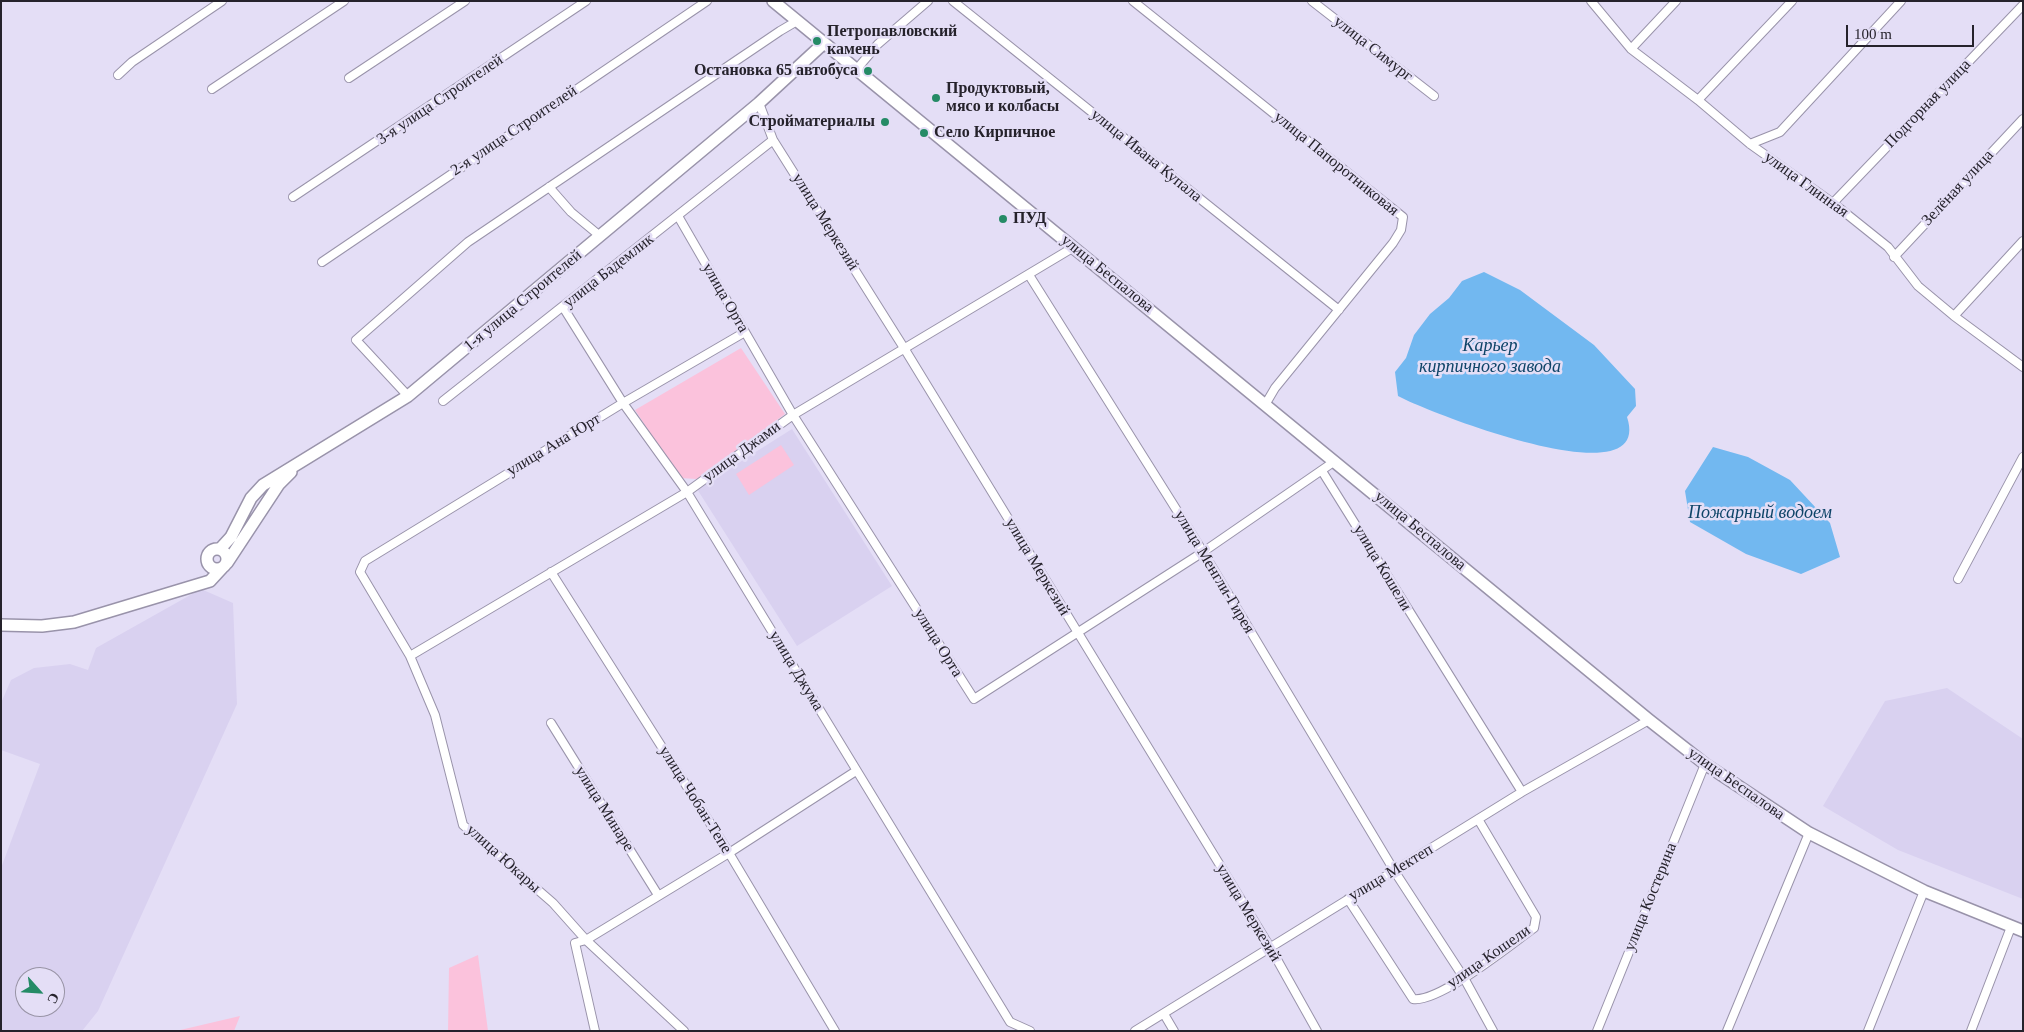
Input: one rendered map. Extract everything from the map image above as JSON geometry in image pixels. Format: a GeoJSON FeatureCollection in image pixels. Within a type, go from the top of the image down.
{"type":"FeatureCollection","features":[{"type":"Feature","properties":{"kind":"main road","name":"улица Беспалова"},"geometry":{"type":"LineString","coordinates":[[773,1],[1705,764],[1809,833],[1924,891],[2023,931]]}},
{"type":"Feature","properties":{"kind":"main road","name":"1-я улица Строителей"},"geometry":{"type":"LineString","coordinates":[[220,549],[231,537],[251,498],[263,485],[408,396],[759,103],[824,43]]}},
{"type":"Feature","properties":{"kind":"main road"},"geometry":{"type":"LineString","coordinates":[[1,625],[42,626],[74,622],[210,581],[224,566],[279,484],[312,455]]}},
{"type":"Feature","properties":{"kind":"main road"},"geometry":{"type":"LineString","coordinates":[[210,581],[207,560],[210,551],[220,549],[227,556],[224,566]]}},
{"type":"Feature","properties":{"kind":"main road"},"geometry":{"type":"LineString","coordinates":[[207,560],[212,568],[224,566]]}},
{"type":"Feature","properties":{"kind":"street"},"geometry":{"type":"LineString","coordinates":[[118,75],[132,62],[222,1]]}},
{"type":"Feature","properties":{"kind":"street"},"geometry":{"type":"LineString","coordinates":[[212,89],[344,1]]}},
{"type":"Feature","properties":{"kind":"street"},"geometry":{"type":"LineString","coordinates":[[349,78],[465,1]]}},
{"type":"Feature","properties":{"kind":"street","name":"3-я улица Строителей"},"geometry":{"type":"LineString","coordinates":[[293,197],[586,1]]}},
{"type":"Feature","properties":{"kind":"street","name":"2-я улица Строителей"},"geometry":{"type":"LineString","coordinates":[[322,262],[707,1]]}},
{"type":"Feature","properties":{"kind":"street"},"geometry":{"type":"LineString","coordinates":[[856,70],[878,44],[928,1]]}},
{"type":"Feature","properties":{"kind":"street","name":"улица Ивана Купала"},"geometry":{"type":"LineString","coordinates":[[953,1],[1339,310]]}},
{"type":"Feature","properties":{"kind":"street","name":"улица Папоротниковая"},"geometry":{"type":"LineString","coordinates":[[1133,1],[1403,217],[1401,230],[1393,243],[1275,388],[1265,405]]}},
{"type":"Feature","properties":{"kind":"street","name":"улица Симург"},"geometry":{"type":"LineString","coordinates":[[1312,1],[1434,96]]}},
{"type":"Feature","properties":{"kind":"street","name":"улица Глинная"},"geometry":{"type":"LineString","coordinates":[[1591,1],[1631,49],[1698,100],[1750,144],[1833,203],[1888,247],[1918,286],[1954,316],[2023,367]]}},
{"type":"Feature","properties":{"kind":"street"},"geometry":{"type":"LineString","coordinates":[[1631,49],[1676,1]]}},
{"type":"Feature","properties":{"kind":"street"},"geometry":{"type":"LineString","coordinates":[[1698,100],[1792,1]]}},
{"type":"Feature","properties":{"kind":"street"},"geometry":{"type":"LineString","coordinates":[[1750,144],[1780,132],[1901,1]]}},
{"type":"Feature","properties":{"kind":"street","name":"Подгорная улица"},"geometry":{"type":"LineString","coordinates":[[1833,203],[2023,5]]}},
{"type":"Feature","properties":{"kind":"street"},"geometry":{"type":"LineString","coordinates":[[408,396],[356,340],[468,242],[780,31],[798,21]]}},
{"type":"Feature","properties":{"kind":"street","name":"улица Меркезий"},"geometry":{"type":"LineString","coordinates":[[759,103],[773,140],[904,348],[1270,947],[1317,1031]]}},
{"type":"Feature","properties":{"kind":"street","name":"Зелёная улица"},"geometry":{"type":"LineString","coordinates":[[1894,257],[2023,119]]}},
{"type":"Feature","properties":{"kind":"street","name":"улица Бадемлик"},"geometry":{"type":"LineString","coordinates":[[443,400],[773,140]]}},
{"type":"Feature","properties":{"kind":"street"},"geometry":{"type":"LineString","coordinates":[[549,187],[571,212],[600,236]]}},
{"type":"Feature","properties":{"kind":"street","name":"улица Орта"},"geometry":{"type":"LineString","coordinates":[[678,216],[793,415],[974,699],[1202,552],[1335,461]]}},
{"type":"Feature","properties":{"kind":"street"},"geometry":{"type":"LineString","coordinates":[[1954,316],[2023,241]]}},
{"type":"Feature","properties":{"kind":"street","name":"улица Джами"},"geometry":{"type":"LineString","coordinates":[[410,656],[687,492],[793,415],[1074,247]]}},
{"type":"Feature","properties":{"kind":"street","name":"улица Менгли-Гирея"},"geometry":{"type":"LineString","coordinates":[[1029,275],[1202,552],[1395,872],[1464,978],[1493,1031]]}},
{"type":"Feature","properties":{"kind":"street","name":"улица Джума"},"geometry":{"type":"LineString","coordinates":[[563,307],[623,403],[687,492],[1010,1022],[1030,1031]]}},
{"type":"Feature","properties":{"kind":"street","name":"улица Ана Юрт"},"geometry":{"type":"LineString","coordinates":[[365,560],[623,403],[745,332]]}},
{"type":"Feature","properties":{"kind":"street"},"geometry":{"type":"LineString","coordinates":[[1958,579],[2023,457]]}},
{"type":"Feature","properties":{"kind":"street","name":"улица Кошели"},"geometry":{"type":"LineString","coordinates":[[1322,471],[1522,792]]}},
{"type":"Feature","properties":{"kind":"street","name":"улица Юкары"},"geometry":{"type":"LineString","coordinates":[[365,560],[360,572],[410,656],[435,715],[463,825],[553,903],[586,940],[684,1031]]}},
{"type":"Feature","properties":{"kind":"street","name":"улица Чобан-Тепе"},"geometry":{"type":"LineString","coordinates":[[551,572],[728,853],[835,1031]]}},
{"type":"Feature","properties":{"kind":"street","name":"улица Мектеп"},"geometry":{"type":"LineString","coordinates":[[1135,1031],[1522,792],[1649,720]]}},
{"type":"Feature","properties":{"kind":"street","name":"улица Минаре"},"geometry":{"type":"LineString","coordinates":[[551,724],[658,895]]}},
{"type":"Feature","properties":{"kind":"street","name":"улица Костерина"},"geometry":{"type":"LineString","coordinates":[[1597,1031],[1705,764]]}},
{"type":"Feature","properties":{"kind":"street"},"geometry":{"type":"LineString","coordinates":[[595,1031],[575,943],[586,940],[728,853],[856,771]]}},
{"type":"Feature","properties":{"kind":"street","name":"улица Кошели"},"geometry":{"type":"LineString","coordinates":[[1348,899],[1413,999],[1422,1000],[1464,978],[1534,928],[1536,917],[1478,819]]}},
{"type":"Feature","properties":{"kind":"street"},"geometry":{"type":"LineString","coordinates":[[1727,1031],[1809,833]]}},
{"type":"Feature","properties":{"kind":"street"},"geometry":{"type":"LineString","coordinates":[[1868,1031],[1924,891]]}},
{"type":"Feature","properties":{"kind":"street"},"geometry":{"type":"LineString","coordinates":[[1971,1031],[2011,927]]}},
{"type":"Feature","properties":{"kind":"street"},"geometry":{"type":"LineString","coordinates":[[1164,1014],[1174,1031]]}},
{"type":"Feature","properties":{"kind":"shaded area"},"geometry":{"type":"Polygon","coordinates":[[[741,348],[785,414],[697,479],[680,478],[635,410],[741,348]]]}},
{"type":"Feature","properties":{"kind":"shaded area"},"geometry":{"type":"Polygon","coordinates":[[[792,429],[892,586],[797,646],[697,489],[792,429]]]}},
{"type":"Feature","properties":{"kind":"shaded area"},"geometry":{"type":"Polygon","coordinates":[[[781,445],[794,465],[749,495],[736,474],[781,445]]]}},
{"type":"Feature","properties":{"kind":"shaded area"},"geometry":{"type":"Polygon","coordinates":[[[201,589],[233,603],[237,704],[98,1011],[82,1031],[1,1031],[1,868],[40,764],[1,750],[1,703],[11,680],[34,668],[70,664],[88,670],[96,648],[201,589]]]}},
{"type":"Feature","properties":{"kind":"shaded area"},"geometry":{"type":"Polygon","coordinates":[[[1947,688],[2023,739],[2023,899],[1898,850],[1823,806],[1885,701],[1947,688]]]}},
{"type":"Feature","properties":{"kind":"shaded area"},"geometry":{"type":"Polygon","coordinates":[[[478,955],[488,1031],[448,1031],[449,968],[478,955]]]}},
{"type":"Feature","properties":{"kind":"shaded area"},"geometry":{"type":"Polygon","coordinates":[[[240,1016],[234,1031],[176,1031],[240,1016]]]}},
{"type":"Feature","properties":{"kind":"water","name":"Карьер кирпичного завода"},"geometry":{"type":"Polygon","coordinates":[[[1484,272],[1520,290],[1594,345],[1635,389],[1636,406],[1627,417],[1626,441],[1607,452],[1574,452],[1533,444],[1449,418],[1398,396],[1395,372],[1406,358],[1414,335],[1430,314],[1449,298],[1462,281],[1484,272]]]}},
{"type":"Feature","properties":{"kind":"water","name":"Пожарный водоем"},"geometry":{"type":"Polygon","coordinates":[[[1713,447],[1748,457],[1790,480],[1830,523],[1840,557],[1801,574],[1746,554],[1690,522],[1685,491],[1713,447]]]}},
{"type":"Feature","properties":{"kind":"place","name":"Петропавловский камень"},"geometry":{"type":"Point","coordinates":[817,41]}},
{"type":"Feature","properties":{"kind":"place","name":"Остановка 65 автобуса"},"geometry":{"type":"Point","coordinates":[868,71]}},
{"type":"Feature","properties":{"kind":"place","name":"Продуктовый, мясо и колбасы"},"geometry":{"type":"Point","coordinates":[936,98]}},
{"type":"Feature","properties":{"kind":"place","name":"Стройматериалы"},"geometry":{"type":"Point","coordinates":[885,122]}},
{"type":"Feature","properties":{"kind":"place","name":"Село Кирпичное"},"geometry":{"type":"Point","coordinates":[924,133]}},
{"type":"Feature","properties":{"kind":"place","name":"ПУД"},"geometry":{"type":"Point","coordinates":[1003,219]}}]}
